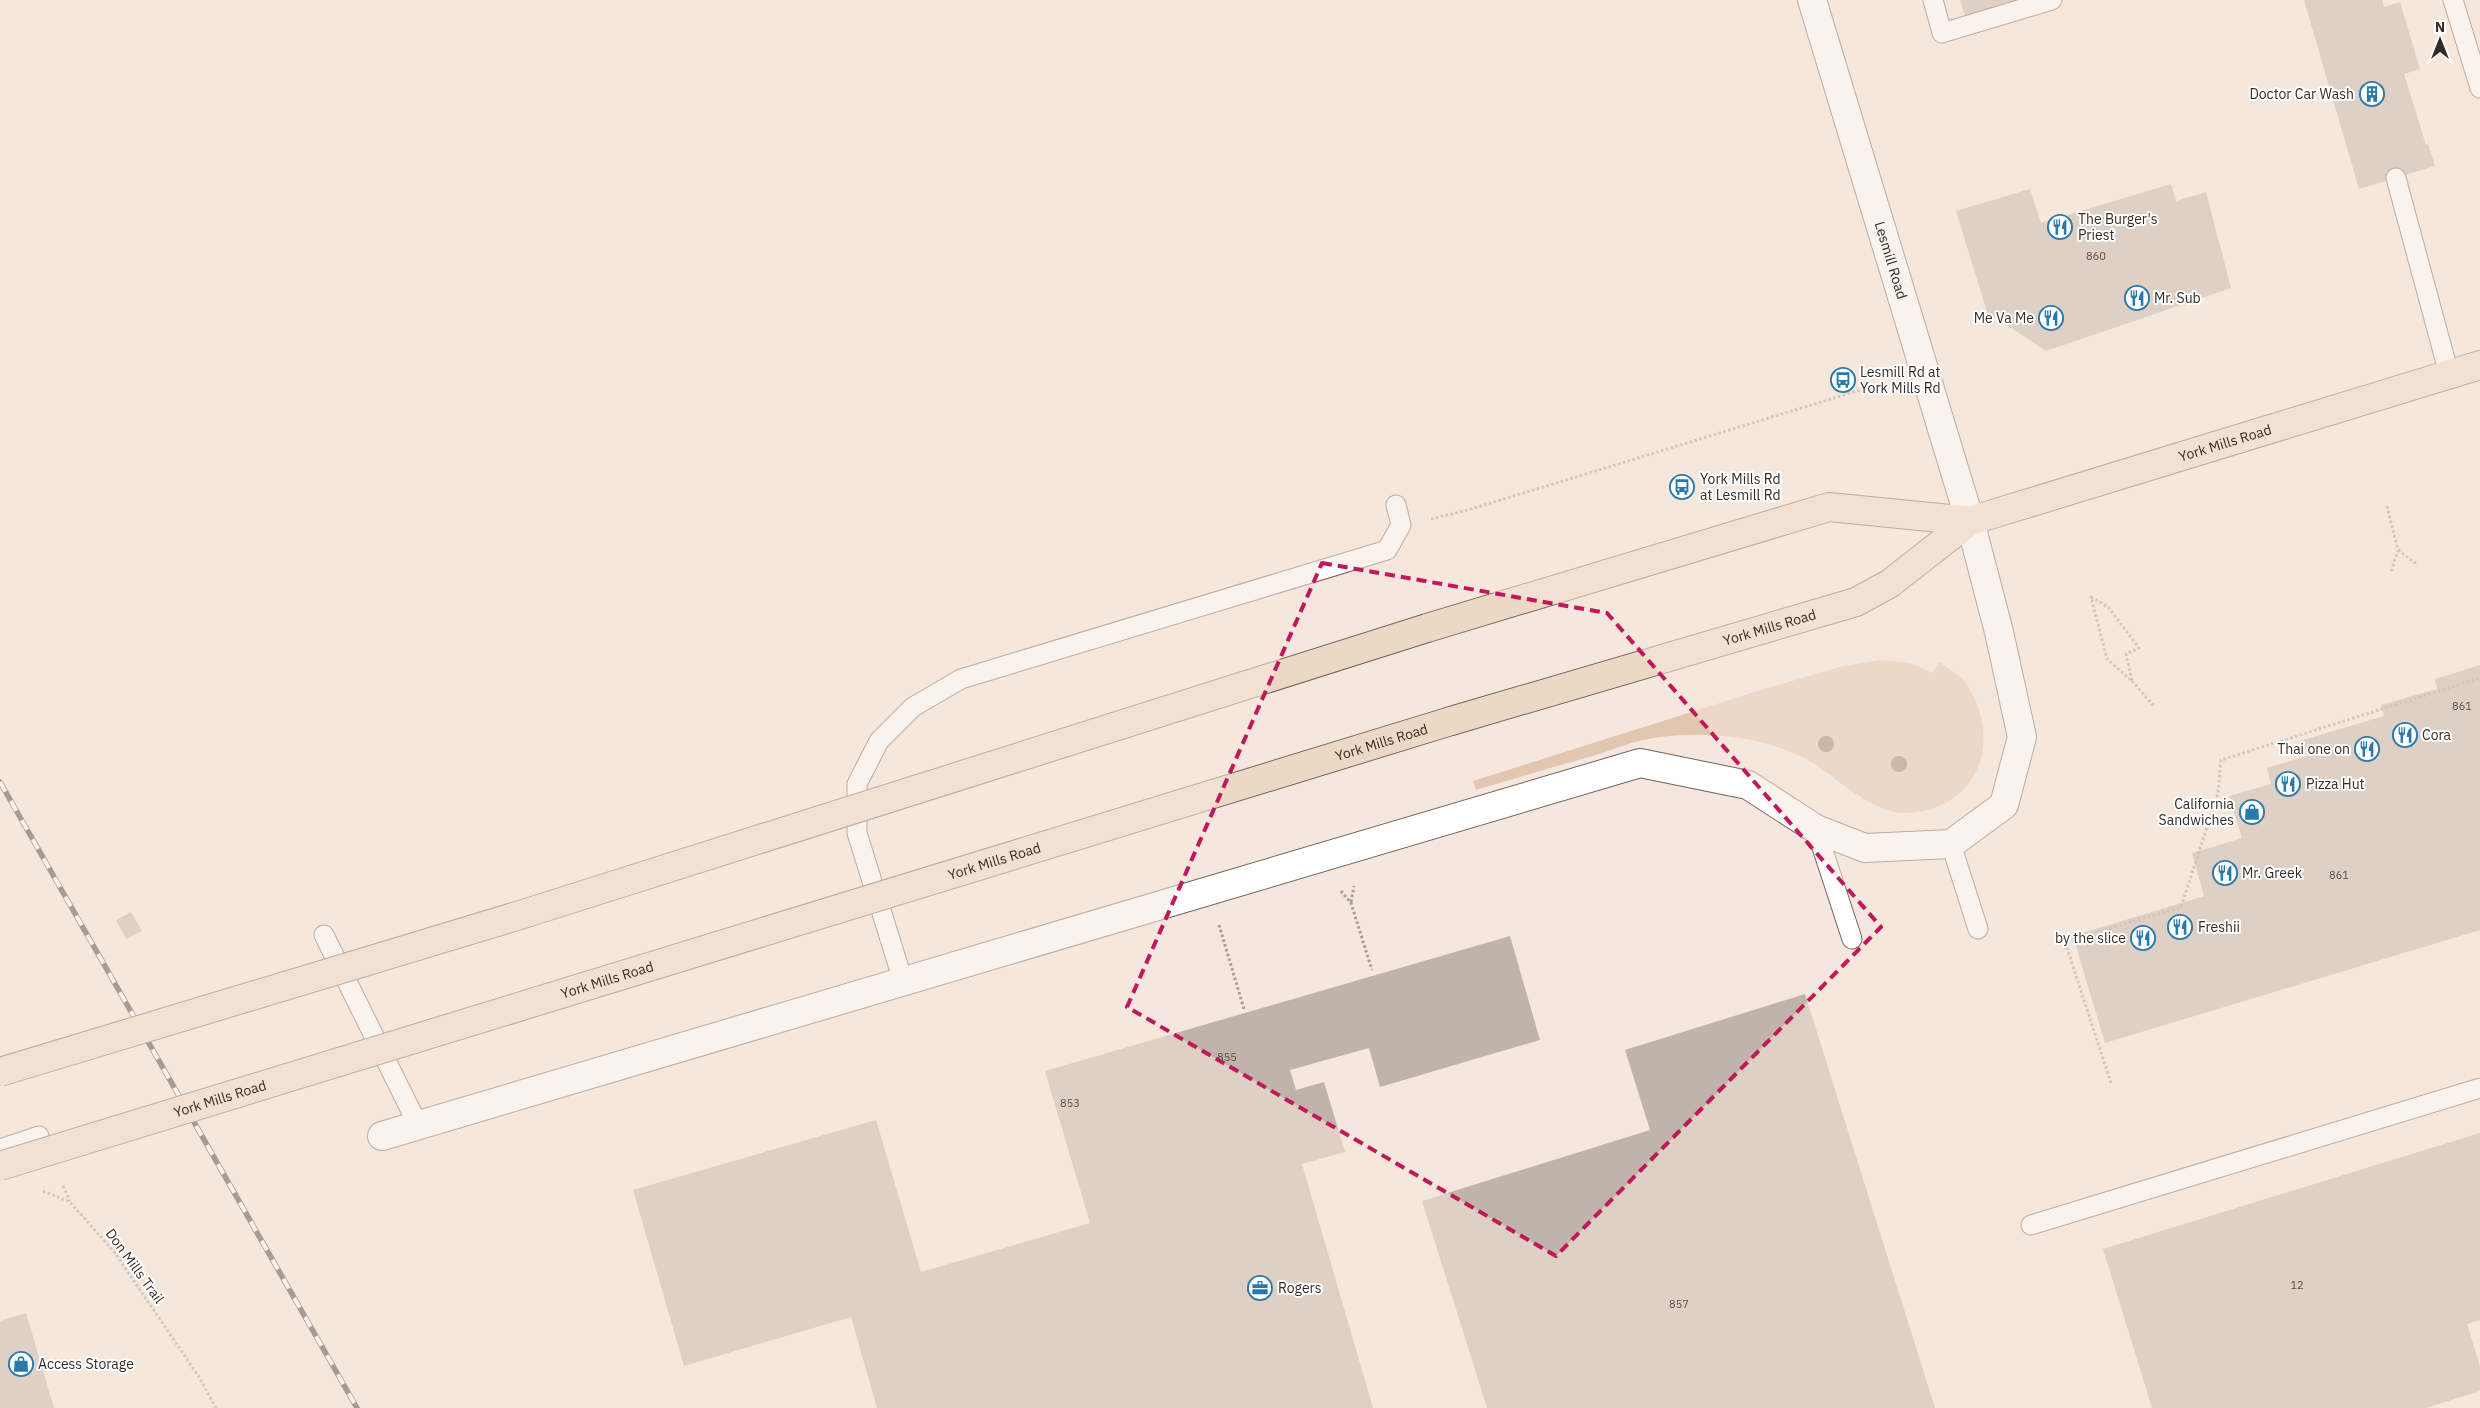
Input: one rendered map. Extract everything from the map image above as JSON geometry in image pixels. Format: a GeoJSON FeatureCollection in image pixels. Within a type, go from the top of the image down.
{"type":"FeatureCollection","features":[{"type":"Feature","properties":{"kind":"main road","name":"York Mills Road"},"geometry":{"type":"LineString","coordinates":[[0,1166],[1451,721],[1856,602],[1888,584],[1970,521],[2480,365]]}},
{"type":"Feature","properties":{"kind":"main road","name":"York Mills Road"},"geometry":{"type":"LineString","coordinates":[[0,1072],[520,915],[1427,628],[1829,508],[1970,521]]}},
{"type":"Feature","properties":{"kind":"street","name":"Lesmill Road"},"geometry":{"type":"LineString","coordinates":[[1812,0],[1970,521]]}},
{"type":"Feature","properties":{"kind":"street"},"geometry":{"type":"LineString","coordinates":[[382,1136],[1640,763],[1748,785],[1816,829],[1865,848],[1951,844],[2004,805],[2022,737],[1999,632],[1970,521]]}},
{"type":"Feature","properties":{"kind":"lane"},"geometry":{"type":"LineString","coordinates":[[1933,0],[1942,33],[2052,0]]}},
{"type":"Feature","properties":{"kind":"lane"},"geometry":{"type":"LineString","coordinates":[[2454,0],[2480,88]]}},
{"type":"Feature","properties":{"kind":"lane"},"geometry":{"type":"LineString","coordinates":[[2396,178],[2449,374]]}},
{"type":"Feature","properties":{"kind":"lane"},"geometry":{"type":"LineString","coordinates":[[904,981],[858,834],[857,784],[879,741],[913,706],[961,679],[1388,550],[1401,525],[1396,505]]}},
{"type":"Feature","properties":{"kind":"lane"},"geometry":{"type":"LineString","coordinates":[[1816,829],[1852,939]]}},
{"type":"Feature","properties":{"kind":"lane"},"geometry":{"type":"LineString","coordinates":[[1951,844],[1978,929]]}},
{"type":"Feature","properties":{"kind":"lane"},"geometry":{"type":"LineString","coordinates":[[324,935],[418,1125]]}},
{"type":"Feature","properties":{"kind":"lane"},"geometry":{"type":"LineString","coordinates":[[2031,1225],[2480,1088]]}},
{"type":"Feature","properties":{"kind":"lane"},"geometry":{"type":"LineString","coordinates":[[0,1149],[39,1136]]}},
{"type":"Feature","properties":{"kind":"path"},"geometry":{"type":"LineString","coordinates":[[1401,525],[1468,510],[1870,387]]}},
{"type":"Feature","properties":{"kind":"path"},"geometry":{"type":"LineString","coordinates":[[2387,506],[2398,550],[2391,572]]}},
{"type":"Feature","properties":{"kind":"path"},"geometry":{"type":"LineString","coordinates":[[2398,550],[2418,564]]}},
{"type":"Feature","properties":{"kind":"path"},"geometry":{"type":"LineString","coordinates":[[2132,681],[2126,654],[2139,648],[2108,607],[2091,597],[2107,659],[2132,681],[2154,706]]}},
{"type":"Feature","properties":{"kind":"path"},"geometry":{"type":"LineString","coordinates":[[2111,1083],[2065,942],[2181,907],[2218,793],[2220,760],[2480,678]]}},
{"type":"Feature","properties":{"kind":"path"},"geometry":{"type":"LineString","coordinates":[[1315,859],[1351,903],[1372,970]]}},
{"type":"Feature","properties":{"kind":"path"},"geometry":{"type":"LineString","coordinates":[[1209,890],[1244,1009]]}},
{"type":"Feature","properties":{"kind":"path","name":"Don Mills Trail"},"geometry":{"type":"LineString","coordinates":[[36,1189],[70,1202],[115,1253],[199,1377],[216,1408]]}},
{"type":"Feature","properties":{"kind":"highlighted area"},"geometry":{"type":"Polygon","coordinates":[[[1322,563],[1607,613],[1881,927],[1556,1256],[1127,1007],[1322,563]]]}},
{"type":"Feature","properties":{"kind":"shaded area"},"geometry":{"type":"Polygon","coordinates":[[[1880,660],[1910,663],[1933,673],[1939,662],[1957,674],[1966,683],[1977,705],[1983,727],[1983,748],[1978,768],[1967,785],[1952,799],[1932,809],[1907,813],[1892,811],[1864,799],[1798,755],[1764,743],[1727,736],[1690,735],[1654,738],[1624,745],[1476,790],[1473,781],[1764,689],[1843,666],[1880,660]]]}},
{"type":"Feature","properties":{"kind":"building"},"geometry":{"type":"Polygon","coordinates":[[[1960,0],[2024,0],[1966,18],[1960,0]]]}},
{"type":"Feature","properties":{"kind":"building","name":"Doctor Car Wash"},"geometry":{"type":"Polygon","coordinates":[[[2304,0],[2382,0],[2384,7],[2400,2],[2420,69],[2404,74],[2426,145],[2428,144],[2435,166],[2359,189],[2304,0]]]}},
{"type":"Feature","properties":{"kind":"building"},"geometry":{"type":"Polygon","coordinates":[[[2171,184],[2176,201],[2206,192],[2231,288],[2046,351],[1987,312],[1956,211],[2030,189],[2041,223],[2171,184]]]}},
{"type":"Feature","properties":{"kind":"building"},"geometry":{"type":"Polygon","coordinates":[[[2480,665],[2480,930],[2105,1043],[2073,936],[2204,896],[2192,853],[2242,838],[2229,796],[2271,784],[2267,768],[2307,756],[2303,740],[2384,716],[2381,705],[2437,689],[2435,679],[2480,665]]]}},
{"type":"Feature","properties":{"kind":"building"},"geometry":{"type":"Polygon","coordinates":[[[131,912],[142,931],[126,939],[116,920],[131,912]]]}},
{"type":"Feature","properties":{"kind":"building"},"geometry":{"type":"Polygon","coordinates":[[[1510,936],[1540,1040],[1380,1087],[1369,1048],[1290,1070],[1296,1090],[1324,1082],[1345,1152],[1302,1164],[1373,1408],[877,1408],[851,1317],[684,1366],[633,1190],[876,1120],[921,1272],[1090,1223],[1045,1071],[1510,936]]]}},
{"type":"Feature","properties":{"kind":"building"},"geometry":{"type":"Polygon","coordinates":[[[1805,994],[1935,1408],[1487,1408],[1422,1201],[1650,1130],[1625,1050],[1805,994]]]}},
{"type":"Feature","properties":{"kind":"building"},"geometry":{"type":"Polygon","coordinates":[[[2480,1133],[2480,1320],[2467,1324],[2480,1366],[2480,1391],[2426,1408],[2152,1408],[2103,1249],[2480,1133]]]}},
{"type":"Feature","properties":{"kind":"building","name":"Access Storage"},"geometry":{"type":"Polygon","coordinates":[[[26,1313],[54,1408],[0,1408],[0,1321],[26,1313]]]}},
{"type":"Feature","properties":{"kind":"railway"},"geometry":{"type":"LineString","coordinates":[[0,782],[357,1408]]}},
{"type":"Feature","properties":{"kind":"place","name":"Doctor Car Wash"},"geometry":{"type":"Point","coordinates":[2372,94]}},
{"type":"Feature","properties":{"kind":"place","name":"The Burger's Priest"},"geometry":{"type":"Point","coordinates":[2060,227]}},
{"type":"Feature","properties":{"kind":"place","name":"Mr. Sub"},"geometry":{"type":"Point","coordinates":[2137,298]}},
{"type":"Feature","properties":{"kind":"place","name":"Me Va Me"},"geometry":{"type":"Point","coordinates":[2051,318]}},
{"type":"Feature","properties":{"kind":"place","name":"Lesmill Rd at York Mills Rd"},"geometry":{"type":"Point","coordinates":[1843,380]}},
{"type":"Feature","properties":{"kind":"place","name":"York Mills Rd at Lesmill Rd"},"geometry":{"type":"Point","coordinates":[1682,487]}},
{"type":"Feature","properties":{"kind":"place","name":"Cora"},"geometry":{"type":"Point","coordinates":[2405,735]}},
{"type":"Feature","properties":{"kind":"place","name":"Thai one on"},"geometry":{"type":"Point","coordinates":[2367,749]}},
{"type":"Feature","properties":{"kind":"place","name":"Pizza Hut"},"geometry":{"type":"Point","coordinates":[2288,784]}},
{"type":"Feature","properties":{"kind":"place","name":"California Sandwiches"},"geometry":{"type":"Point","coordinates":[2252,812]}},
{"type":"Feature","properties":{"kind":"place","name":"Mr. Greek"},"geometry":{"type":"Point","coordinates":[2225,873]}},
{"type":"Feature","properties":{"kind":"place","name":"Freshii"},"geometry":{"type":"Point","coordinates":[2180,927]}},
{"type":"Feature","properties":{"kind":"place","name":"by the slice"},"geometry":{"type":"Point","coordinates":[2143,938]}},
{"type":"Feature","properties":{"kind":"place","name":"Rogers"},"geometry":{"type":"Point","coordinates":[1260,1288]}},
{"type":"Feature","properties":{"kind":"place","name":"Access Storage"},"geometry":{"type":"Point","coordinates":[21,1364]}}]}
